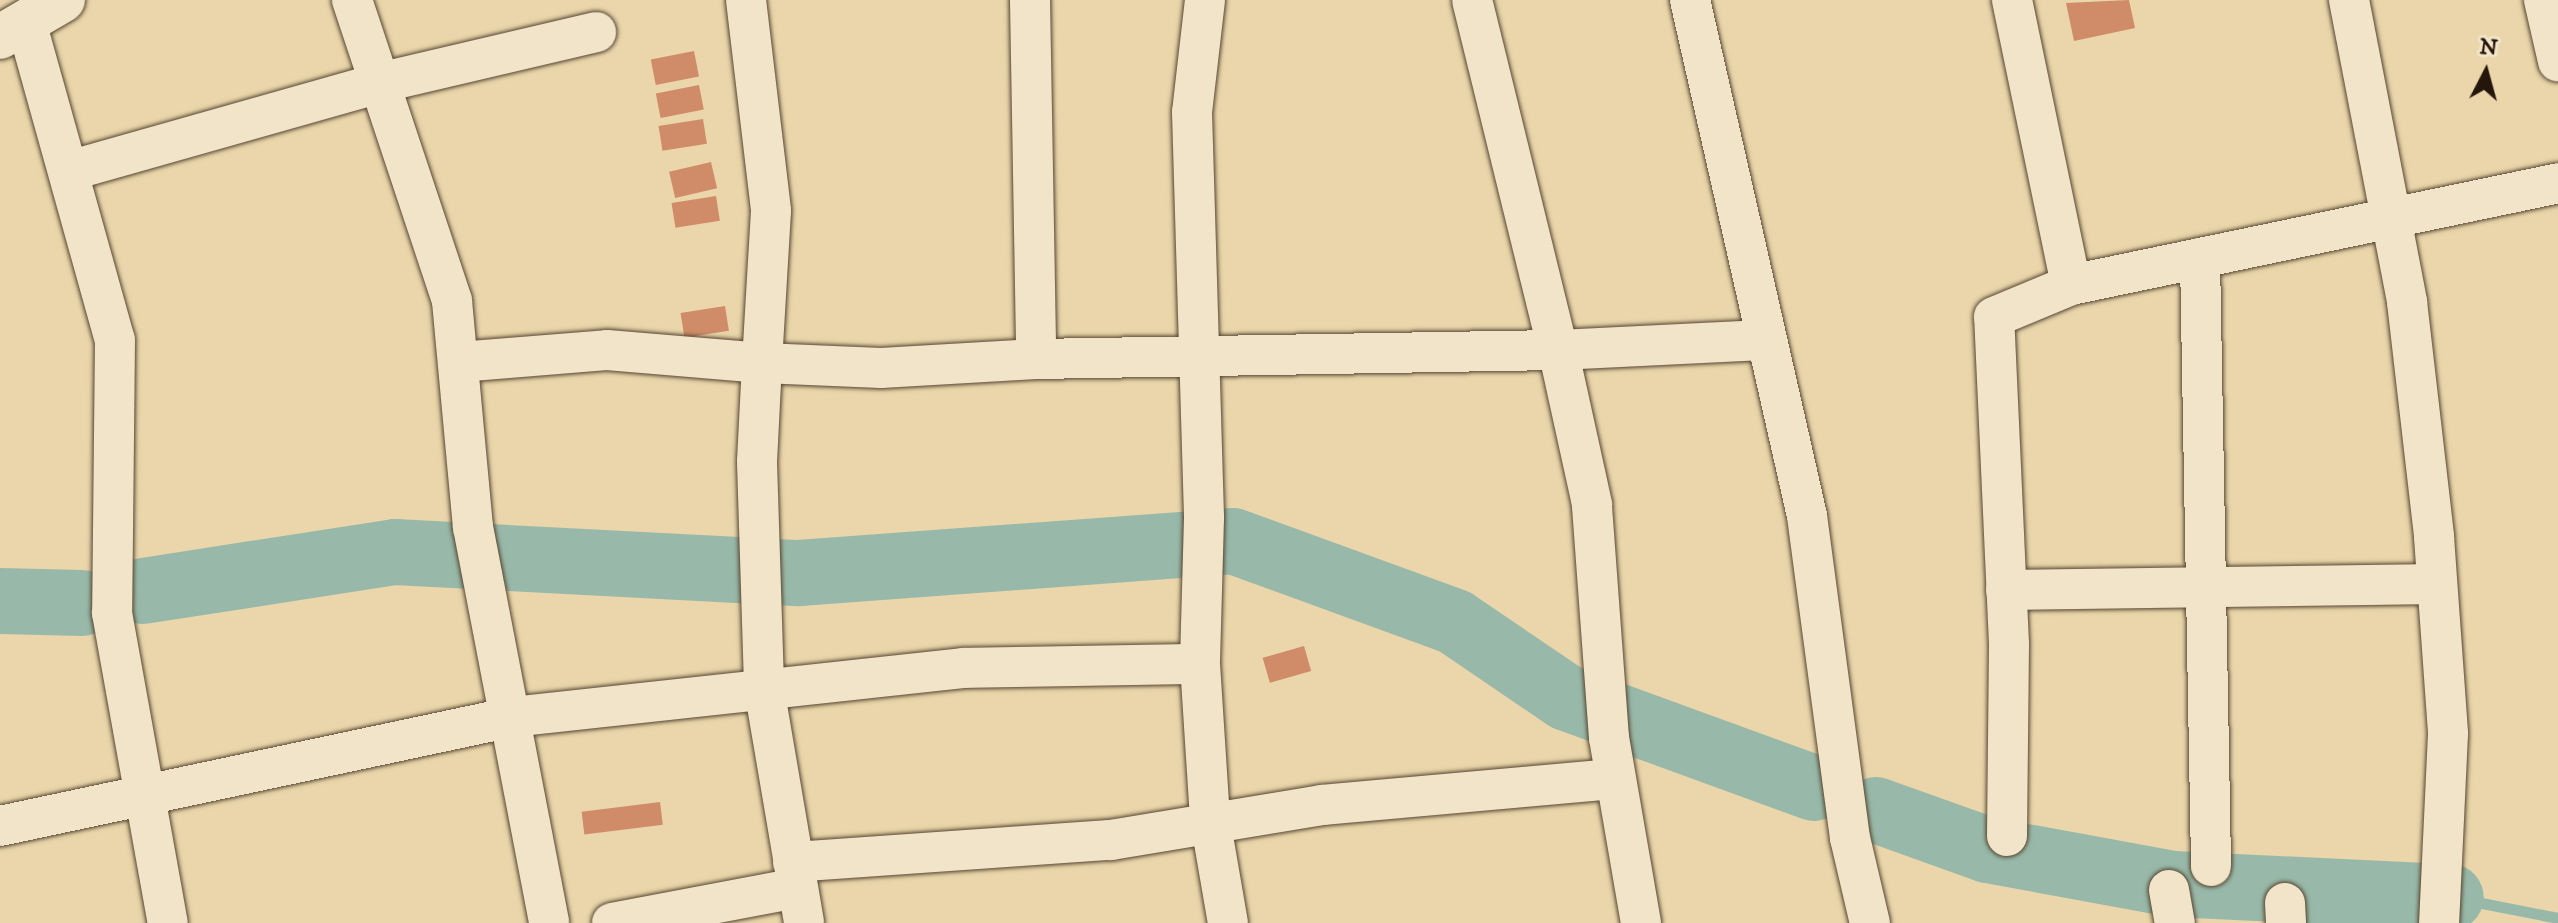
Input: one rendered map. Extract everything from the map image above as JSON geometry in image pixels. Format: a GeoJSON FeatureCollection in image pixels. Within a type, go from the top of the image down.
{"type":"FeatureCollection","features":[{"type":"Feature","properties":{"kind":"street"},"geometry":{"type":"LineString","coordinates":[[63,0],[13,29],[72,170],[115,340],[112,613],[142,794],[168,923]]}},
{"type":"Feature","properties":{"kind":"street"},"geometry":{"type":"LineString","coordinates":[[352,0],[452,301],[473,527],[482,584],[512,717],[549,923]]}},
{"type":"Feature","properties":{"kind":"street"},"geometry":{"type":"LineString","coordinates":[[746,0],[771,211],[762,363],[764,688],[799,891]]}},
{"type":"Feature","properties":{"kind":"street"},"geometry":{"type":"LineString","coordinates":[[1030,0],[1036,359]]}},
{"type":"Feature","properties":{"kind":"street"},"geometry":{"type":"LineString","coordinates":[[1205,0],[1192,112],[1204,518],[1200,664],[1210,819],[1228,923]]}},
{"type":"Feature","properties":{"kind":"street"},"geometry":{"type":"LineString","coordinates":[[1472,0],[1558,350],[1592,504],[1613,779],[1641,923]]}},
{"type":"Feature","properties":{"kind":"street"},"geometry":{"type":"LineString","coordinates":[[1690,0],[1764,340],[1807,516],[1850,838],[1870,923]]}},
{"type":"Feature","properties":{"kind":"street"},"geometry":{"type":"LineString","coordinates":[[2012,0],[2071,285]]}},
{"type":"Feature","properties":{"kind":"street"},"geometry":{"type":"LineString","coordinates":[[2349,0],[2392,219],[2437,584],[2448,734],[2441,907]]}},
{"type":"Feature","properties":{"kind":"street"},"geometry":{"type":"LineString","coordinates":[[2544,0],[2558,61]]}},
{"type":"Feature","properties":{"kind":"street"},"geometry":{"type":"LineString","coordinates":[[72,170],[379,83],[596,32]]}},
{"type":"Feature","properties":{"kind":"street"},"geometry":{"type":"LineString","coordinates":[[2007,836],[2006,590],[1990,329],[2004,310],[2071,285],[2558,183]]}},
{"type":"Feature","properties":{"kind":"street"},"geometry":{"type":"LineString","coordinates":[[2200,258],[2211,866]]}},
{"type":"Feature","properties":{"kind":"street"},"geometry":{"type":"LineString","coordinates":[[459,362],[607,350],[762,363],[881,368],[1201,351],[1558,350],[1764,340]]}},
{"type":"Feature","properties":{"kind":"street"},"geometry":{"type":"LineString","coordinates":[[2006,590],[2206,592],[2437,584]]}},
{"type":"Feature","properties":{"kind":"street"},"geometry":{"type":"LineString","coordinates":[[0,826],[512,717],[963,668],[1200,664]]}},
{"type":"Feature","properties":{"kind":"street"},"geometry":{"type":"LineString","coordinates":[[612,923],[1111,840],[1210,819],[1613,779]]}},
{"type":"Feature","properties":{"kind":"building"},"geometry":{"type":"Polygon","coordinates":[[[2129,0],[2135,28],[2074,41],[2066,3],[2129,0]]]}},
{"type":"Feature","properties":{"kind":"building"},"geometry":{"type":"Polygon","coordinates":[[[694,51],[699,77],[656,85],[651,59],[694,51]]]}},
{"type":"Feature","properties":{"kind":"building"},"geometry":{"type":"Polygon","coordinates":[[[699,85],[704,110],[661,118],[656,93],[699,85]]]}},
{"type":"Feature","properties":{"kind":"building"},"geometry":{"type":"Polygon","coordinates":[[[703,119],[707,144],[662,151],[659,126],[703,119]]]}},
{"type":"Feature","properties":{"kind":"building"},"geometry":{"type":"Polygon","coordinates":[[[711,162],[717,188],[675,198],[669,172],[711,162]]]}},
{"type":"Feature","properties":{"kind":"building"},"geometry":{"type":"Polygon","coordinates":[[[716,196],[720,221],[675,228],[672,203],[716,196]]]}},
{"type":"Feature","properties":{"kind":"building"},"geometry":{"type":"Polygon","coordinates":[[[725,306],[729,331],[684,338],[681,313],[725,306]]]}},
{"type":"Feature","properties":{"kind":"building"},"geometry":{"type":"Polygon","coordinates":[[[1304,646],[1311,671],[1270,683],[1263,658],[1304,646]]]}},
{"type":"Feature","properties":{"kind":"building"},"geometry":{"type":"Polygon","coordinates":[[[660,802],[663,825],[584,834],[582,812],[660,802]]]}},
{"type":"Feature","properties":{"kind":"waterway"},"geometry":{"type":"LineString","coordinates":[[143,591],[395,552],[799,573],[1233,541],[1455,622],[1567,698],[1814,788]]}},
{"type":"Feature","properties":{"kind":"waterway"},"geometry":{"type":"LineString","coordinates":[[0,601],[82,603]]}},
{"type":"Feature","properties":{"kind":"waterway"},"geometry":{"type":"LineString","coordinates":[[1876,810],[1988,850],[2173,884],[2451,897]]}},
{"type":"Feature","properties":{"kind":"waterway"},"geometry":{"type":"LineString","coordinates":[[2451,897],[2558,918]]}}]}
